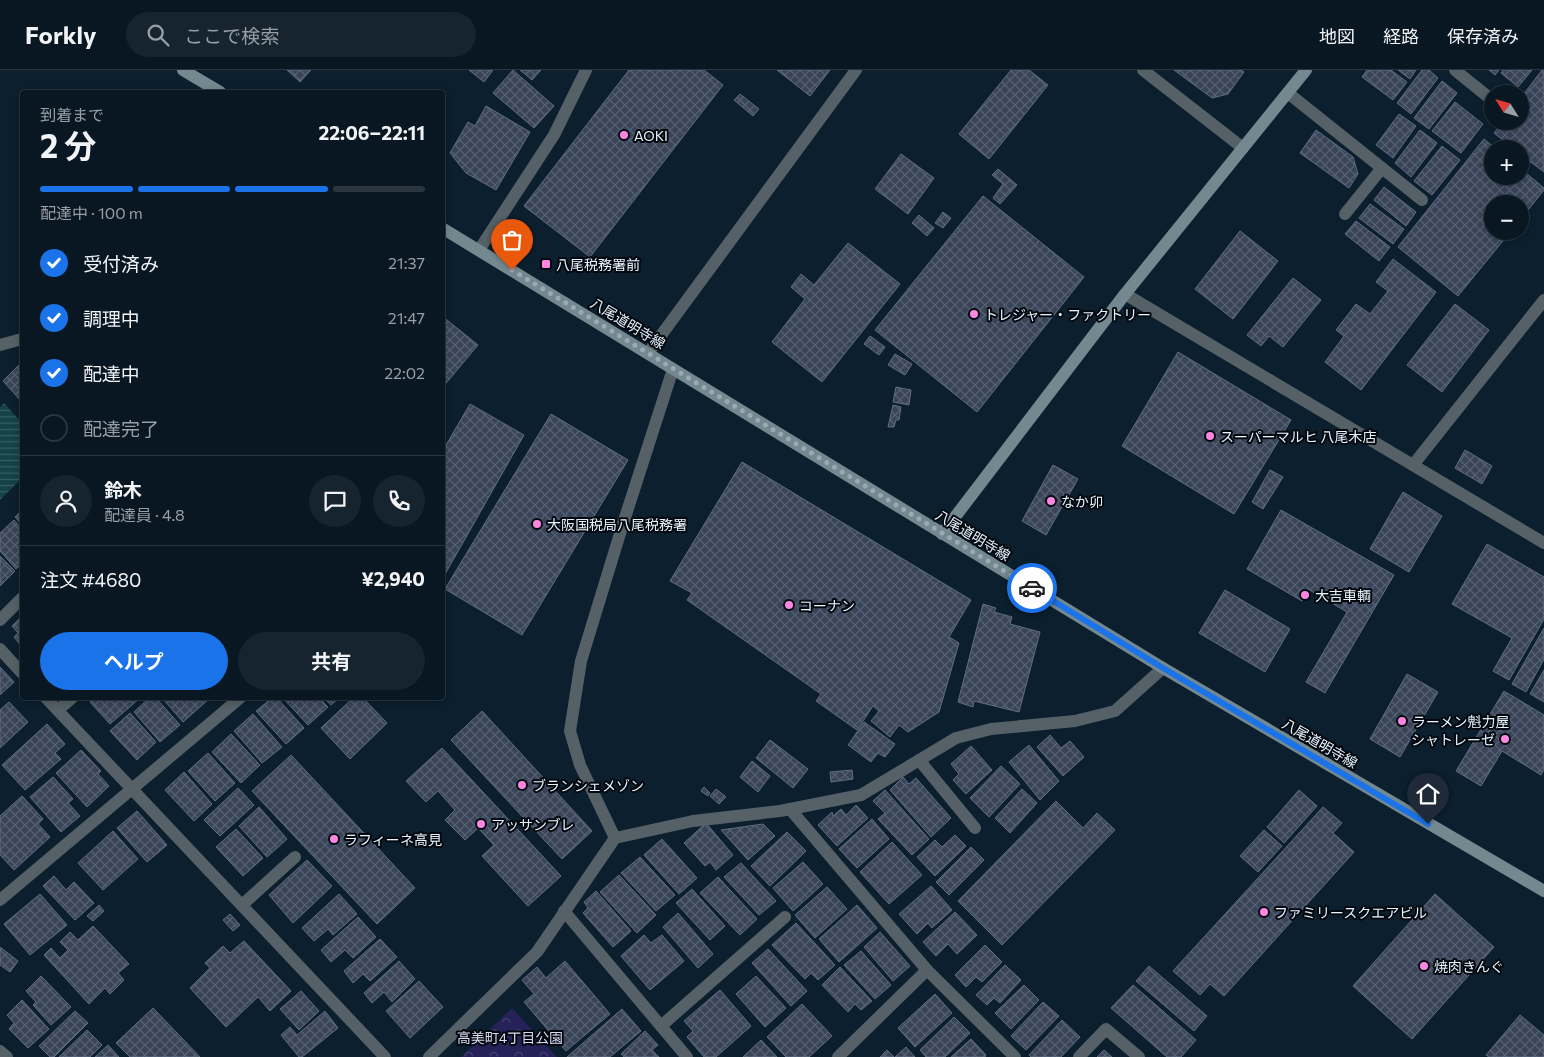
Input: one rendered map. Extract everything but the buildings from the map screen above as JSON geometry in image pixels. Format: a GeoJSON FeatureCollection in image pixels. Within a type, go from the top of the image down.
{"type":"FeatureCollection","features":[{"type":"Feature","properties":{"kind":"main road"},"geometry":{"type":"LineString","coordinates":[[183,70],[217,90]]}},
{"type":"Feature","properties":{"kind":"main road"},"geometry":{"type":"LineString","coordinates":[[942,534],[1125,294],[1306,70]]}},
{"type":"Feature","properties":{"kind":"main road","name":"八尾道明寺線"},"geometry":{"type":"LineString","coordinates":[[445,230],[1163,668],[1544,892]]}},
{"type":"Feature","properties":{"kind":"street"},"geometry":{"type":"LineString","coordinates":[[479,250],[554,135],[586,70]]}},
{"type":"Feature","properties":{"kind":"street"},"geometry":{"type":"LineString","coordinates":[[648,353],[856,70]]}},
{"type":"Feature","properties":{"kind":"street"},"geometry":{"type":"LineString","coordinates":[[1143,70],[1244,148]]}},
{"type":"Feature","properties":{"kind":"street"},"geometry":{"type":"LineString","coordinates":[[1455,70],[1484,94]]}},
{"type":"Feature","properties":{"kind":"street"},"geometry":{"type":"LineString","coordinates":[[1288,93],[1422,200]]}},
{"type":"Feature","properties":{"kind":"street"},"geometry":{"type":"LineString","coordinates":[[1345,214],[1382,168]]}},
{"type":"Feature","properties":{"kind":"street"},"geometry":{"type":"LineString","coordinates":[[1125,294],[1544,543]]}},
{"type":"Feature","properties":{"kind":"street"},"geometry":{"type":"LineString","coordinates":[[1413,465],[1544,300]]}},
{"type":"Feature","properties":{"kind":"street"},"geometry":{"type":"LineString","coordinates":[[0,345],[20,340]]}},
{"type":"Feature","properties":{"kind":"street"},"geometry":{"type":"LineString","coordinates":[[615,838],[580,766],[570,730],[581,661],[673,369]]}},
{"type":"Feature","properties":{"kind":"street"},"geometry":{"type":"LineString","coordinates":[[0,620],[20,600]]}},
{"type":"Feature","properties":{"kind":"street"},"geometry":{"type":"LineString","coordinates":[[0,649],[20,671]]}},
{"type":"Feature","properties":{"kind":"street"},"geometry":{"type":"LineString","coordinates":[[429,1057],[537,952],[615,838],[693,821],[790,809],[861,795],[956,738],[965,735],[991,729],[1075,721],[1115,711],[1163,668]]}},
{"type":"Feature","properties":{"kind":"street"},"geometry":{"type":"LineString","coordinates":[[48,700],[385,1057]]}},
{"type":"Feature","properties":{"kind":"street"},"geometry":{"type":"LineString","coordinates":[[58,710],[70,700]]}},
{"type":"Feature","properties":{"kind":"street"},"geometry":{"type":"LineString","coordinates":[[0,900],[238,700]]}},
{"type":"Feature","properties":{"kind":"street"},"geometry":{"type":"LineString","coordinates":[[919,760],[975,828]]}},
{"type":"Feature","properties":{"kind":"street"},"geometry":{"type":"LineString","coordinates":[[790,809],[928,970],[1015,1057]]}},
{"type":"Feature","properties":{"kind":"street"},"geometry":{"type":"LineString","coordinates":[[242,905],[295,857]]}},
{"type":"Feature","properties":{"kind":"street"},"geometry":{"type":"LineString","coordinates":[[564,912],[687,1057]]}},
{"type":"Feature","properties":{"kind":"street"},"geometry":{"type":"LineString","coordinates":[[661,1026],[785,916]]}},
{"type":"Feature","properties":{"kind":"street"},"geometry":{"type":"LineString","coordinates":[[838,1057],[928,970]]}},
{"type":"Feature","properties":{"kind":"street"},"geometry":{"type":"LineString","coordinates":[[1079,1057],[1106,1029],[1139,1057]]}},
{"type":"Feature","properties":{"kind":"street"},"geometry":{"type":"LineString","coordinates":[[0,1051],[7,1057]]}},
{"type":"Feature","properties":{"kind":"green space","name":"高美町4丁目公園"},"geometry":{"type":"Polygon","coordinates":[[[512,1008],[557,1057],[461,1057],[512,1008]]]}},
{"type":"Feature","properties":{"kind":"shaded area"},"geometry":{"type":"Polygon","coordinates":[[[4,403],[20,421],[20,480],[0,500],[0,407],[4,403]]]}},
{"type":"Feature","properties":{"kind":"way so far"},"geometry":{"type":"LineString","coordinates":[[512,270],[1032,588]]}},
{"type":"Feature","properties":{"kind":"place","name":"AOKI"},"geometry":{"type":"Point","coordinates":[624,135]}},
{"type":"Feature","properties":{"kind":"place","name":"八尾税務署前"},"geometry":{"type":"Point","coordinates":[546,264]}},
{"type":"Feature","properties":{"kind":"place","name":"トレジャー・ファクトリー"},"geometry":{"type":"Point","coordinates":[974,314]}},
{"type":"Feature","properties":{"kind":"place","name":"スーパーマルヒ 八尾木店"},"geometry":{"type":"Point","coordinates":[1210,436]}},
{"type":"Feature","properties":{"kind":"place","name":"なか卯"},"geometry":{"type":"Point","coordinates":[1051,501]}},
{"type":"Feature","properties":{"kind":"place","name":"大阪国税局八尾税務署"},"geometry":{"type":"Point","coordinates":[537,524]}},
{"type":"Feature","properties":{"kind":"place","name":"大吉車輌"},"geometry":{"type":"Point","coordinates":[1305,595]}},
{"type":"Feature","properties":{"kind":"place","name":"コーナン"},"geometry":{"type":"Point","coordinates":[789,605]}},
{"type":"Feature","properties":{"kind":"place","name":"ラーメン魁力屋"},"geometry":{"type":"Point","coordinates":[1402,721]}},
{"type":"Feature","properties":{"kind":"place","name":"シャトレーゼ"},"geometry":{"type":"Point","coordinates":[1505,739]}},
{"type":"Feature","properties":{"kind":"place","name":"ブランシェメゾン"},"geometry":{"type":"Point","coordinates":[522,785]}},
{"type":"Feature","properties":{"kind":"place","name":"アッサンブレ"},"geometry":{"type":"Point","coordinates":[481,824]}},
{"type":"Feature","properties":{"kind":"place","name":"ラフィーネ高見"},"geometry":{"type":"Point","coordinates":[334,839]}},
{"type":"Feature","properties":{"kind":"place","name":"ファミリースクエアビル"},"geometry":{"type":"Point","coordinates":[1264,912]}},
{"type":"Feature","properties":{"kind":"place","name":"焼肉きんぐ"},"geometry":{"type":"Point","coordinates":[1424,966]}},
{"type":"Feature","properties":{"kind":"route"},"geometry":{"type":"LineString","coordinates":[[1032,588],[1163,668],[1428,824]]}}]}
